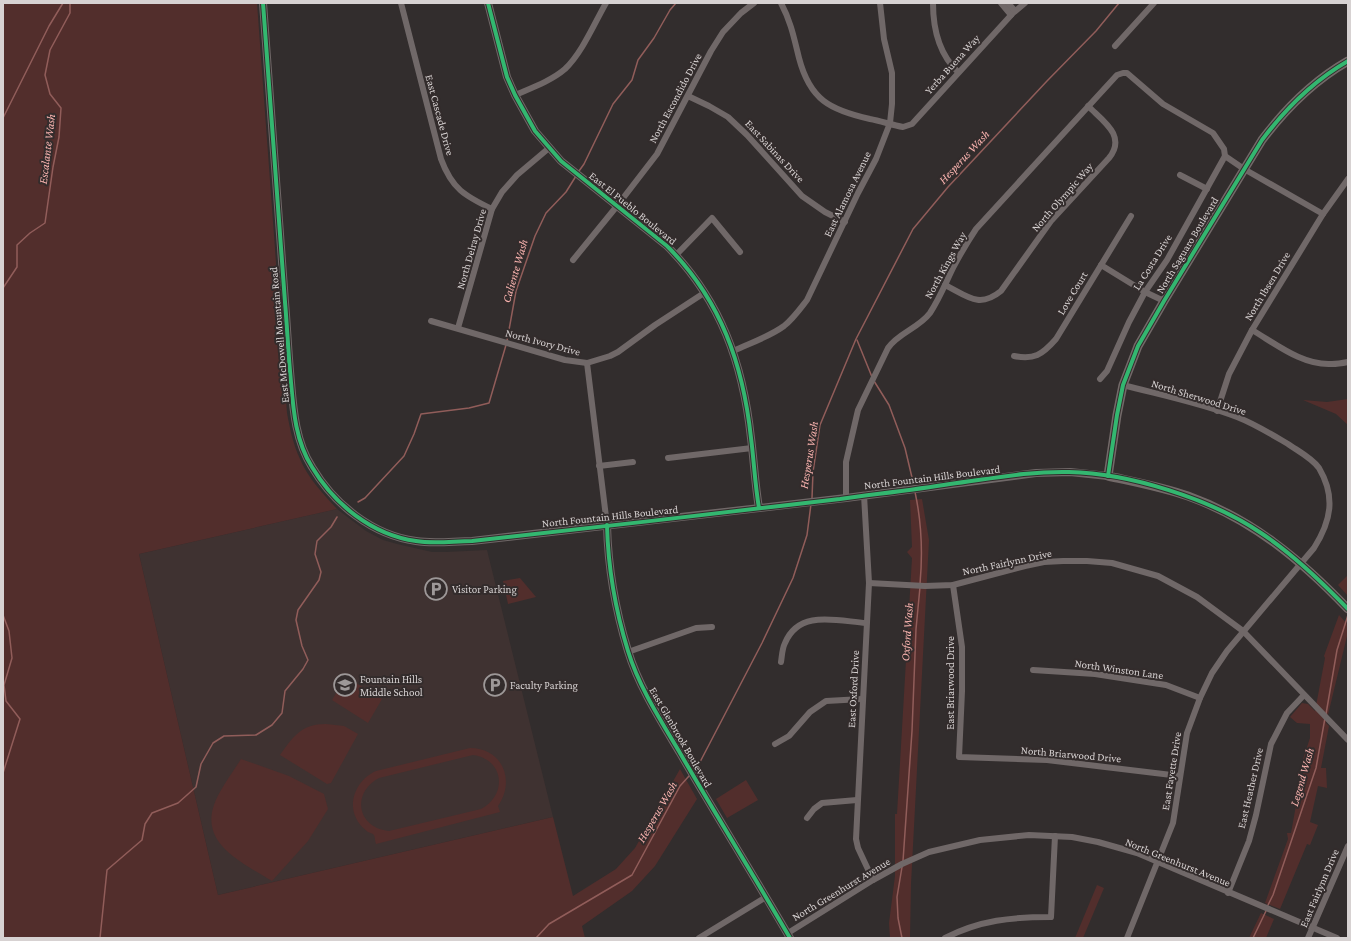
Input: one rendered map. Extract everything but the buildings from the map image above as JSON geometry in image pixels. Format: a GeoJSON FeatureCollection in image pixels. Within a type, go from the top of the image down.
{"type":"FeatureCollection","features":[{"type":"Feature","properties":{"kind":"main road","name":"North Saguaro Boulevard"},"geometry":{"type":"LineString","coordinates":[[1108,476],[1123,385],[1138,346],[1164,301],[1262,140],[1278,119],[1310,87],[1348,61]]}},
{"type":"Feature","properties":{"kind":"main road","name":"North Fountain Hills Boulevard"},"geometry":{"type":"LineString","coordinates":[[1108,476],[1148,484],[1187,496],[1229,514],[1260,532],[1302,564],[1348,609]]}},
{"type":"Feature","properties":{"kind":"street","name":"East McDowell Mountain Road"},"geometry":{"type":"LineString","coordinates":[[263,3],[293,401],[295,418],[304,451],[327,488],[339,502],[356,516],[371,525],[385,532],[415,541],[435,542],[479,540]]}},
{"type":"Feature","properties":{"kind":"street","name":"East Cascade Drive"},"geometry":{"type":"LineString","coordinates":[[401,3],[445,170],[452,182],[462,192],[492,209]]}},
{"type":"Feature","properties":{"kind":"street","name":"East El Pueblo Boulevard"},"geometry":{"type":"LineString","coordinates":[[488,3],[507,77],[515,96],[535,131],[566,166],[667,246],[676,255],[694,278],[721,320],[741,376],[745,396],[759,508]]}},
{"type":"Feature","properties":{"kind":"street"},"geometry":{"type":"LineString","coordinates":[[515,96],[546,81],[564,70],[575,57],[605,3]]}},
{"type":"Feature","properties":{"kind":"street","name":"North Escondido Drive"},"geometry":{"type":"LineString","coordinates":[[573,260],[657,154],[711,51],[723,32],[741,13],[754,3]]}},
{"type":"Feature","properties":{"kind":"street","name":"Yerba Buena Way"},"geometry":{"type":"LineString","coordinates":[[781,3],[789,17],[799,58],[805,74],[817,96],[835,109],[848,114],[903,127],[912,124],[1013,13],[1025,3]]}},
{"type":"Feature","properties":{"kind":"street","name":"East Alamosa Avenue"},"geometry":{"type":"LineString","coordinates":[[733,351],[764,338],[785,325],[807,300],[858,193],[876,159],[890,123],[892,104],[892,72],[884,39],[880,3]]}},
{"type":"Feature","properties":{"kind":"street"},"geometry":{"type":"LineString","coordinates":[[933,3],[934,19],[940,48],[950,64],[958,72]]}},
{"type":"Feature","properties":{"kind":"street"},"geometry":{"type":"LineString","coordinates":[[1001,3],[1013,13]]}},
{"type":"Feature","properties":{"kind":"street"},"geometry":{"type":"LineString","coordinates":[[1008,3],[1013,13]]}},
{"type":"Feature","properties":{"kind":"street"},"geometry":{"type":"LineString","coordinates":[[1115,46],[1154,3]]}},
{"type":"Feature","properties":{"kind":"street","name":"North Kings Way"},"geometry":{"type":"LineString","coordinates":[[846,498],[846,462],[858,410],[888,348],[892,342],[925,319],[938,299],[959,256],[976,229],[1088,106],[1102,93],[1113,78],[1123,73],[1130,76],[1163,104],[1213,133],[1224,149],[1225,156]]}},
{"type":"Feature","properties":{"kind":"street","name":"East Sabinas Drive"},"geometry":{"type":"LineString","coordinates":[[688,96],[728,117],[747,135],[802,196],[825,212],[845,222]]}},
{"type":"Feature","properties":{"kind":"street","name":"North Olympic Way"},"geometry":{"type":"LineString","coordinates":[[945,285],[970,298],[980,301],[986,300],[1001,291],[1051,221],[1109,158],[1114,151],[1116,144],[1114,133],[1088,106]]}},
{"type":"Feature","properties":{"kind":"street","name":"North Delray Drive"},"geometry":{"type":"LineString","coordinates":[[458,328],[492,209],[502,192],[517,175],[549,148]]}},
{"type":"Feature","properties":{"kind":"street"},"geometry":{"type":"LineString","coordinates":[[1225,156],[1244,169],[1323,214]]}},
{"type":"Feature","properties":{"kind":"street","name":"La Costa Drive"},"geometry":{"type":"LineString","coordinates":[[1100,379],[1107,371],[1129,322],[1145,292],[1167,260],[1225,156]]}},
{"type":"Feature","properties":{"kind":"street"},"geometry":{"type":"LineString","coordinates":[[1180,175],[1207,189]]}},
{"type":"Feature","properties":{"kind":"street","name":"North Ibsen Drive"},"geometry":{"type":"LineString","coordinates":[[1217,411],[1229,374],[1252,330],[1323,214],[1348,179]]}},
{"type":"Feature","properties":{"kind":"street","name":"Love Court"},"geometry":{"type":"LineString","coordinates":[[1014,356],[1030,358],[1050,346],[1061,331],[1132,216]]}},
{"type":"Feature","properties":{"kind":"street"},"geometry":{"type":"LineString","coordinates":[[676,255],[712,218],[740,252]]}},
{"type":"Feature","properties":{"kind":"street"},"geometry":{"type":"LineString","coordinates":[[1101,265],[1145,292],[1164,301]]}},
{"type":"Feature","properties":{"kind":"street","name":"North Ivory Drive"},"geometry":{"type":"LineString","coordinates":[[431,321],[565,360],[587,363],[618,352],[655,325],[704,293]]}},
{"type":"Feature","properties":{"kind":"street"},"geometry":{"type":"LineString","coordinates":[[1252,330],[1290,352],[1312,362],[1331,364],[1348,362]]}},
{"type":"Feature","properties":{"kind":"street","name":"East Glenbrook Boulevard"},"geometry":{"type":"LineString","coordinates":[[587,363],[613,580],[628,652],[641,684],[661,722],[789,936]]}},
{"type":"Feature","properties":{"kind":"street","name":"North Sherwood Drive"},"geometry":{"type":"LineString","coordinates":[[1123,385],[1237,417],[1261,428],[1303,454],[1318,467],[1330,499],[1330,514],[1322,534],[1302,564]]}},
{"type":"Feature","properties":{"kind":"street"},"geometry":{"type":"LineString","coordinates":[[668,458],[752,448]]}},
{"type":"Feature","properties":{"kind":"street"},"geometry":{"type":"LineString","coordinates":[[599,466],[633,462]]}},
{"type":"Feature","properties":{"kind":"street","name":"North Fountain Hills Boulevard"},"geometry":{"type":"LineString","coordinates":[[479,540],[846,498],[1036,473],[1070,472],[1108,476]]}},
{"type":"Feature","properties":{"kind":"street","name":"East Oxford Drive"},"geometry":{"type":"LineString","coordinates":[[864,495],[869,583],[856,839],[858,848],[873,880]]}},
{"type":"Feature","properties":{"kind":"street","name":"North Fairlynn Drive"},"geometry":{"type":"LineString","coordinates":[[869,583],[925,586],[953,585],[1044,562],[1087,561],[1112,563],[1158,576],[1197,597],[1243,631],[1269,656],[1304,695],[1348,740]]}},
{"type":"Feature","properties":{"kind":"street","name":"East Fayette Drive"},"geometry":{"type":"LineString","coordinates":[[1128,938],[1173,823],[1187,733],[1200,698],[1212,673],[1227,651],[1302,564]]}},
{"type":"Feature","properties":{"kind":"street","name":"East Briarwood Drive"},"geometry":{"type":"LineString","coordinates":[[953,585],[962,647],[959,757]]}},
{"type":"Feature","properties":{"kind":"street"},"geometry":{"type":"LineString","coordinates":[[781,662],[784,645],[790,634],[796,627],[803,623],[815,620],[866,623]]}},
{"type":"Feature","properties":{"kind":"street"},"geometry":{"type":"LineString","coordinates":[[628,652],[696,628],[712,628]]}},
{"type":"Feature","properties":{"kind":"street","name":"North Winston Lane"},"geometry":{"type":"LineString","coordinates":[[1033,670],[1094,674],[1166,685],[1200,698]]}},
{"type":"Feature","properties":{"kind":"street","name":"East Heather Drive"},"geometry":{"type":"LineString","coordinates":[[1228,892],[1249,841],[1271,744],[1287,713],[1304,695]]}},
{"type":"Feature","properties":{"kind":"street"},"geometry":{"type":"LineString","coordinates":[[775,744],[789,736],[810,712],[826,701],[862,699]]}},
{"type":"Feature","properties":{"kind":"street","name":"North Briarwood Drive"},"geometry":{"type":"LineString","coordinates":[[959,757],[1047,760],[1180,776]]}},
{"type":"Feature","properties":{"kind":"street"},"geometry":{"type":"LineString","coordinates":[[807,818],[814,809],[822,803],[857,800]]}},
{"type":"Feature","properties":{"kind":"street","name":"North Greenhurst Avenue"},"geometry":{"type":"LineString","coordinates":[[789,936],[873,880],[902,864],[929,852],[958,844],[1015,835],[1072,837],[1098,842],[1137,853],[1337,938]]}},
{"type":"Feature","properties":{"kind":"street"},"geometry":{"type":"LineString","coordinates":[[945,938],[961,930],[997,920],[1024,917],[1051,917],[1055,836]]}},
{"type":"Feature","properties":{"kind":"street","name":"East Fairlynn Drive"},"geometry":{"type":"LineString","coordinates":[[1308,938],[1348,846]]}},
{"type":"Feature","properties":{"kind":"street"},"geometry":{"type":"LineString","coordinates":[[699,938],[766,898]]}},
{"type":"Feature","properties":{"kind":"shaded area"},"geometry":{"type":"Polygon","coordinates":[[[3,3],[257,3],[287,413],[294,442],[303,466],[316,486],[337,509],[139,554],[218,895],[553,817],[573,896],[616,869],[635,848],[680,769],[697,799],[655,866],[632,891],[582,926],[585,938],[3,938],[3,3]]]}},
{"type":"Feature","properties":{"kind":"shaded area"},"geometry":{"type":"Polygon","coordinates":[[[1348,399],[1348,425],[1336,414],[1303,400],[1327,402],[1348,399]]]}},
{"type":"Feature","properties":{"kind":"shaded area"},"geometry":{"type":"Polygon","coordinates":[[[922,499],[929,540],[911,884],[910,938],[890,938],[889,923],[895,876],[895,814],[897,814],[912,558],[907,552],[912,547],[910,500],[922,499]]]}},
{"type":"Feature","properties":{"kind":"shaded area","name":"Fountain Hills Middle School"},"geometry":{"type":"Polygon","coordinates":[[[337,509],[366,531],[383,540],[397,544],[432,552],[487,550],[553,817],[218,895],[139,554],[337,509]]]}},
{"type":"Feature","properties":{"kind":"shaded area"},"geometry":{"type":"Polygon","coordinates":[[[1348,575],[1348,596],[1338,585],[1348,575]]]}},
{"type":"Feature","properties":{"kind":"shaded area"},"geometry":{"type":"Polygon","coordinates":[[[520,578],[536,597],[508,604],[503,581],[520,578]]]}},
{"type":"Feature","properties":{"kind":"shaded area"},"geometry":{"type":"Polygon","coordinates":[[[1339,615],[1348,625],[1348,632],[1326,723],[1329,726],[1321,768],[1326,768],[1327,788],[1318,786],[1310,822],[1318,825],[1310,845],[1307,844],[1280,909],[1265,903],[1288,839],[1287,833],[1291,833],[1300,783],[1306,760],[1303,759],[1310,738],[1310,724],[1297,723],[1290,717],[1302,703],[1308,704],[1315,711],[1325,658],[1324,656],[1339,615]]]}},
{"type":"Feature","properties":{"kind":"shaded area"},"geometry":{"type":"Polygon","coordinates":[[[346,677],[382,699],[368,723],[332,700],[346,677]]]}},
{"type":"Feature","properties":{"kind":"shaded area"},"geometry":{"type":"Polygon","coordinates":[[[326,724],[344,726],[358,734],[331,783],[327,784],[280,755],[298,733],[310,726],[326,724]]]}},
{"type":"Feature","properties":{"kind":"shaded area"},"geometry":{"type":"Polygon","coordinates":[[[470,748],[481,749],[498,759],[503,767],[506,786],[498,806],[500,812],[376,844],[374,835],[368,832],[357,820],[353,804],[356,790],[360,784],[370,774],[376,771],[470,748]],[[473,755],[379,778],[370,784],[364,792],[361,801],[364,817],[370,824],[389,831],[481,809],[490,803],[496,795],[499,787],[499,778],[496,770],[491,763],[483,758],[473,755]]]}},
{"type":"Feature","properties":{"kind":"shaded area"},"geometry":{"type":"Polygon","coordinates":[[[241,759],[289,776],[324,794],[328,809],[308,841],[272,881],[250,868],[228,852],[219,842],[213,831],[211,819],[214,805],[222,788],[241,759]]]}},
{"type":"Feature","properties":{"kind":"shaded area"},"geometry":{"type":"Polygon","coordinates":[[[746,780],[758,800],[727,818],[716,799],[746,780]]]}},
{"type":"Feature","properties":{"kind":"shaded area"},"geometry":{"type":"Polygon","coordinates":[[[1097,885],[1104,888],[1083,938],[1075,938],[1097,885]]]}},
{"type":"Feature","properties":{"kind":"shaded area"},"geometry":{"type":"Polygon","coordinates":[[[1261,913],[1274,919],[1266,938],[1249,938],[1261,913]]]}},
{"type":"Feature","properties":{"kind":"waterway"},"geometry":{"type":"LineString","coordinates":[[3,118],[49,26],[63,3]]}},
{"type":"Feature","properties":{"kind":"waterway","name":"Escalante Wash"},"geometry":{"type":"LineString","coordinates":[[3,288],[17,267],[17,245],[30,233],[45,223],[59,137],[61,108],[50,94],[45,75],[50,50],[70,13],[70,3]]}},
{"type":"Feature","properties":{"kind":"waterway","name":"Caliente Wash"},"geometry":{"type":"LineString","coordinates":[[579,171],[584,164],[613,104],[632,80],[638,60],[676,3]]}},
{"type":"Feature","properties":{"kind":"waterway","name":"Hesperus Wash"},"geometry":{"type":"LineString","coordinates":[[812,498],[813,472],[820,425],[856,339],[913,229],[948,187],[1096,31],[1119,3]]}},
{"type":"Feature","properties":{"kind":"waterway","name":"Caliente Wash"},"geometry":{"type":"LineString","coordinates":[[507,341],[516,291],[535,236],[546,213],[566,192],[576,176]]}},
{"type":"Feature","properties":{"kind":"waterway","name":"Legend Wash"},"geometry":{"type":"LineString","coordinates":[[1348,298],[1348,315]]}},
{"type":"Feature","properties":{"kind":"waterway","name":"Oxford Wash"},"geometry":{"type":"LineString","coordinates":[[857,340],[872,377]]}},
{"type":"Feature","properties":{"kind":"waterway","name":"Caliente Wash"},"geometry":{"type":"LineString","coordinates":[[358,502],[365,498],[404,456],[421,414],[469,408],[489,403],[506,345]]}},
{"type":"Feature","properties":{"kind":"waterway","name":"Oxford Wash"},"geometry":{"type":"LineString","coordinates":[[874,381],[889,405],[905,448],[914,486]]}},
{"type":"Feature","properties":{"kind":"waterway","name":"Oxford Wash"},"geometry":{"type":"LineString","coordinates":[[915,492],[921,538],[920,584]]}},
{"type":"Feature","properties":{"kind":"waterway","name":"Hesperus Wash"},"geometry":{"type":"LineString","coordinates":[[694,770],[700,762],[762,643],[793,578],[807,535],[811,504]]}},
{"type":"Feature","properties":{"kind":"waterway","name":"Caliente Wash"},"geometry":{"type":"LineString","coordinates":[[100,938],[107,870],[142,840],[145,824],[152,813],[178,803],[196,787],[201,764],[213,743],[224,736],[256,735],[272,725],[282,713],[285,691],[303,669],[308,660],[302,646],[296,620],[298,610],[319,580],[321,572],[315,554],[317,541],[331,527],[337,517]]}},
{"type":"Feature","properties":{"kind":"waterway","name":"Oxford Wash"},"geometry":{"type":"LineString","coordinates":[[903,861],[912,731],[916,629],[920,587]]}},
{"type":"Feature","properties":{"kind":"waterway","name":"Escalante Wash"},"geometry":{"type":"LineString","coordinates":[[3,615],[9,631],[12,658],[4,685],[6,701],[20,719],[3,773]]}},
{"type":"Feature","properties":{"kind":"waterway","name":"Legend Wash"},"geometry":{"type":"LineString","coordinates":[[1326,714],[1337,650],[1348,615]]}},
{"type":"Feature","properties":{"kind":"waterway","name":"Legend Wash"},"geometry":{"type":"LineString","coordinates":[[1267,907],[1273,895],[1316,768],[1325,718]]}},
{"type":"Feature","properties":{"kind":"waterway","name":"Hesperus Wash"},"geometry":{"type":"LineString","coordinates":[[536,938],[549,924],[632,875],[680,786],[689,776]]}},
{"type":"Feature","properties":{"kind":"waterway","name":"Oxford Wash"},"geometry":{"type":"LineString","coordinates":[[902,867],[897,897],[898,918],[902,938]]}},
{"type":"Feature","properties":{"kind":"waterway","name":"Legend Wash"},"geometry":{"type":"LineString","coordinates":[[1253,938],[1266,911]]}},
{"type":"Feature","properties":{"kind":"cycle path"},"geometry":{"type":"LineString","coordinates":[[263,3],[289,362],[295,421],[301,445],[321,481],[343,505],[370,525],[400,538],[416,541],[472,541],[840,499],[1024,474],[1069,472],[1117,477],[1143,483],[1169,490],[1218,509],[1273,541],[1317,578],[1348,609]]}},
{"type":"Feature","properties":{"kind":"cycle path"},"geometry":{"type":"LineString","coordinates":[[488,3],[507,77],[535,131],[561,161],[667,246],[702,288],[715,311],[726,334],[742,384],[752,447],[759,508]]}},
{"type":"Feature","properties":{"kind":"cycle path"},"geometry":{"type":"LineString","coordinates":[[1108,476],[1123,385],[1138,346],[1164,301],[1262,140],[1301,96],[1323,77],[1348,61]]}},
{"type":"Feature","properties":{"kind":"cycle path"},"geometry":{"type":"LineString","coordinates":[[607,525],[609,556],[616,605],[628,651],[638,678],[658,716],[790,938]]}},
{"type":"Feature","properties":{"kind":"place","name":"Visitor Parking"},"geometry":{"type":"Point","coordinates":[436,589]}},
{"type":"Feature","properties":{"kind":"place","name":"Fountain Hills Middle School"},"geometry":{"type":"Point","coordinates":[345,685]}},
{"type":"Feature","properties":{"kind":"place","name":"Faculty Parking"},"geometry":{"type":"Point","coordinates":[495,685]}}]}
